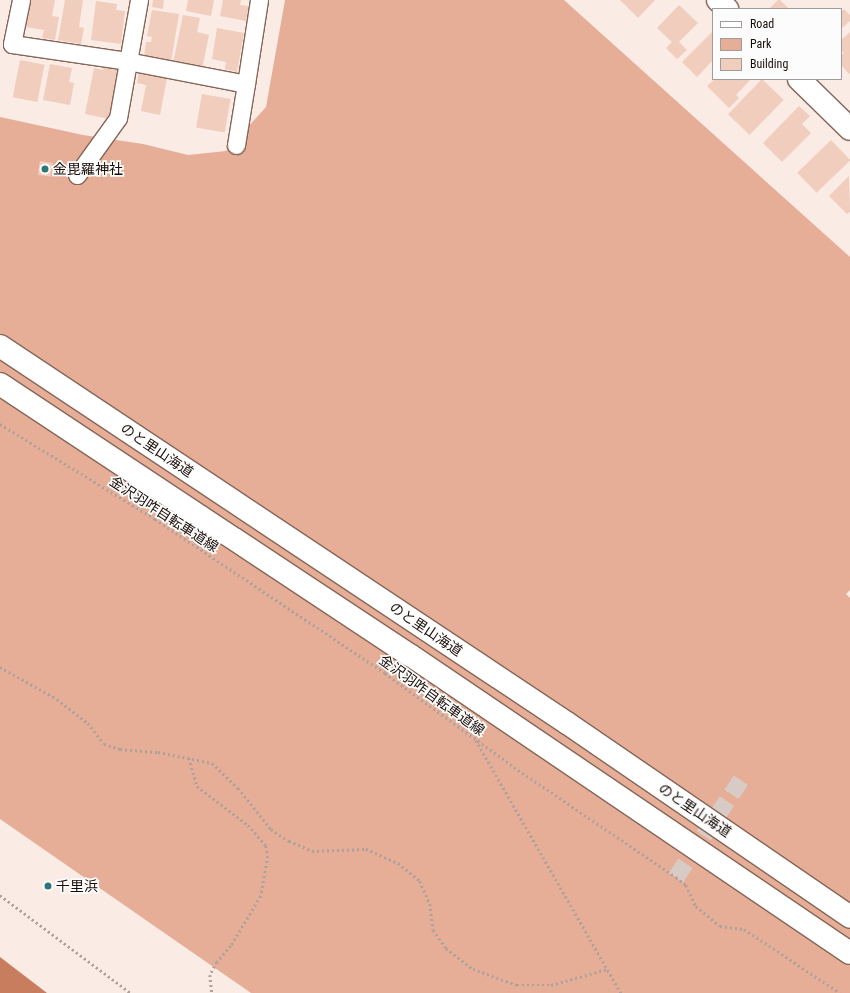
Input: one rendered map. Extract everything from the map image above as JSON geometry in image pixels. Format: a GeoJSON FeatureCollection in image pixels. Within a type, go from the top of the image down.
{"type":"FeatureCollection","features":[{"type":"Feature","properties":{"kind":"main road"},"geometry":{"type":"LineString","coordinates":[[718,0],[726,8]]}},
{"type":"Feature","properties":{"kind":"main road"},"geometry":{"type":"LineString","coordinates":[[800,80],[850,129]]}},
{"type":"Feature","properties":{"kind":"main road","name":"のと里山海道"},"geometry":{"type":"LineString","coordinates":[[0,346],[567,723],[850,917]]}},
{"type":"Feature","properties":{"kind":"main road"},"geometry":{"type":"LineString","coordinates":[[0,384],[410,655],[850,953]]}},
{"type":"Feature","properties":{"kind":"street"},"geometry":{"type":"LineString","coordinates":[[20,0],[12,44],[127,61],[246,84]]}},
{"type":"Feature","properties":{"kind":"street"},"geometry":{"type":"LineString","coordinates":[[77,175],[118,118],[139,0]]}},
{"type":"Feature","properties":{"kind":"street"},"geometry":{"type":"LineString","coordinates":[[236,145],[259,0]]}},
{"type":"Feature","properties":{"kind":"path","name":"金沢羽咋自転車道線"},"geometry":{"type":"LineString","coordinates":[[0,424],[155,518],[385,673],[475,739],[676,877],[686,885],[696,906],[720,926],[744,929],[840,993]]}},
{"type":"Feature","properties":{"kind":"path"},"geometry":{"type":"LineString","coordinates":[[0,667],[57,699],[88,723],[104,744],[120,749],[158,752],[212,763],[238,788],[271,829],[300,846],[312,851],[366,849],[398,863],[420,880],[430,904],[433,930],[446,948],[473,969],[517,984],[551,985],[607,969]]}},
{"type":"Feature","properties":{"kind":"path"},"geometry":{"type":"LineString","coordinates":[[475,739],[621,993]]}},
{"type":"Feature","properties":{"kind":"path"},"geometry":{"type":"LineString","coordinates":[[189,758],[197,786],[248,825],[266,846],[268,856],[262,896],[231,946],[217,962],[210,975],[212,993]]}},
{"type":"Feature","properties":{"kind":"path"},"geometry":{"type":"LineString","coordinates":[[0,895],[131,993]]}},
{"type":"Feature","properties":{"kind":"green space"},"geometry":{"type":"Polygon","coordinates":[[[285,0],[564,0],[850,257],[850,590],[846,594],[850,598],[850,993],[251,993],[0,819],[0,117],[83,135],[143,144],[188,155],[226,151],[266,107],[285,0]]]}},
{"type":"Feature","properties":{"kind":"shaded area"},"geometry":{"type":"Polygon","coordinates":[[[0,957],[47,993],[0,993],[0,957]]]}},
{"type":"Feature","properties":{"kind":"building"},"geometry":{"type":"Polygon","coordinates":[[[31,0],[55,0],[52,16],[59,17],[55,40],[42,38],[44,30],[26,27],[31,0]]]}},
{"type":"Feature","properties":{"kind":"building"},"geometry":{"type":"Polygon","coordinates":[[[65,0],[83,0],[79,27],[84,28],[81,44],[58,40],[65,0]]]}},
{"type":"Feature","properties":{"kind":"building"},"geometry":{"type":"Polygon","coordinates":[[[153,0],[164,0],[163,9],[152,7],[153,0]]]}},
{"type":"Feature","properties":{"kind":"building"},"geometry":{"type":"Polygon","coordinates":[[[188,0],[214,0],[211,16],[186,11],[188,0]]]}},
{"type":"Feature","properties":{"kind":"building"},"geometry":{"type":"Polygon","coordinates":[[[223,0],[241,0],[240,5],[249,6],[246,21],[220,16],[223,0]]]}},
{"type":"Feature","properties":{"kind":"building"},"geometry":{"type":"Polygon","coordinates":[[[620,0],[655,0],[638,18],[620,0]]]}},
{"type":"Feature","properties":{"kind":"building"},"geometry":{"type":"Polygon","coordinates":[[[778,0],[780,0],[788,8],[770,8],[778,0]]]}},
{"type":"Feature","properties":{"kind":"building"},"geometry":{"type":"Polygon","coordinates":[[[96,1],[117,4],[116,10],[125,11],[121,44],[91,40],[96,1]]]}},
{"type":"Feature","properties":{"kind":"building"},"geometry":{"type":"Polygon","coordinates":[[[679,5],[698,23],[679,42],[687,50],[677,59],[666,48],[672,42],[657,28],[679,5]]]}},
{"type":"Feature","properties":{"kind":"building"},"geometry":{"type":"Polygon","coordinates":[[[844,9],[850,15],[850,21],[842,28],[842,11],[844,9]]]}},
{"type":"Feature","properties":{"kind":"building"},"geometry":{"type":"Polygon","coordinates":[[[152,10],[179,14],[171,62],[144,57],[146,42],[151,42],[152,37],[147,36],[152,10]]]}},
{"type":"Feature","properties":{"kind":"building"},"geometry":{"type":"Polygon","coordinates":[[[183,15],[200,18],[197,32],[209,35],[202,69],[173,63],[183,15]]]}},
{"type":"Feature","properties":{"kind":"building"},"geometry":{"type":"Polygon","coordinates":[[[217,28],[244,33],[237,72],[225,69],[226,62],[212,59],[217,28]]]}},
{"type":"Feature","properties":{"kind":"building"},"geometry":{"type":"Polygon","coordinates":[[[712,32],[712,61],[697,77],[682,62],[712,32]]]}},
{"type":"Feature","properties":{"kind":"building"},"geometry":{"type":"Polygon","coordinates":[[[850,32],[849,74],[842,66],[842,54],[844,53],[842,51],[842,39],[850,32]]]}},
{"type":"Feature","properties":{"kind":"building"},"geometry":{"type":"Polygon","coordinates":[[[20,60],[45,65],[37,102],[13,97],[20,60]]]}},
{"type":"Feature","properties":{"kind":"building"},"geometry":{"type":"Polygon","coordinates":[[[104,63],[119,67],[109,119],[85,114],[94,68],[103,70],[104,63]]]}},
{"type":"Feature","properties":{"kind":"building"},"geometry":{"type":"Polygon","coordinates":[[[50,64],[72,68],[69,82],[74,83],[70,105],[43,100],[50,64]]]}},
{"type":"Feature","properties":{"kind":"building"},"geometry":{"type":"Polygon","coordinates":[[[139,72],[167,78],[160,115],[141,111],[146,85],[137,83],[139,72]]]}},
{"type":"Feature","properties":{"kind":"building"},"geometry":{"type":"Polygon","coordinates":[[[714,80],[750,80],[736,95],[739,98],[729,108],[707,86],[714,80]]]}},
{"type":"Feature","properties":{"kind":"building"},"geometry":{"type":"Polygon","coordinates":[[[761,80],[763,80],[784,100],[750,135],[728,114],[761,80]]]}},
{"type":"Feature","properties":{"kind":"building"},"geometry":{"type":"Polygon","coordinates":[[[202,94],[231,99],[225,133],[196,127],[202,94]]]}},
{"type":"Feature","properties":{"kind":"building"},"geometry":{"type":"Polygon","coordinates":[[[799,106],[810,116],[802,124],[811,133],[782,162],[763,143],[799,106]]]}},
{"type":"Feature","properties":{"kind":"building"},"geometry":{"type":"Polygon","coordinates":[[[831,140],[850,161],[817,193],[797,173],[831,140]]]}},
{"type":"Feature","properties":{"kind":"building","name":"金毘羅神社"},"geometry":{"type":"Polygon","coordinates":[[[40,161],[53,163],[51,177],[38,175],[40,161]]]}},
{"type":"Feature","properties":{"kind":"building"},"geometry":{"type":"Polygon","coordinates":[[[849,176],[850,212],[847,214],[829,196],[849,176]]]}},
{"type":"Feature","properties":{"kind":"tunnel"},"geometry":{"type":"LineString","coordinates":[[676,877],[742,778]]}},
{"type":"Feature","properties":{"kind":"place","name":"金毘羅神社"},"geometry":{"type":"Point","coordinates":[45,169]}},
{"type":"Feature","properties":{"kind":"place","name":"千里浜"},"geometry":{"type":"Point","coordinates":[48,886]}}]}
